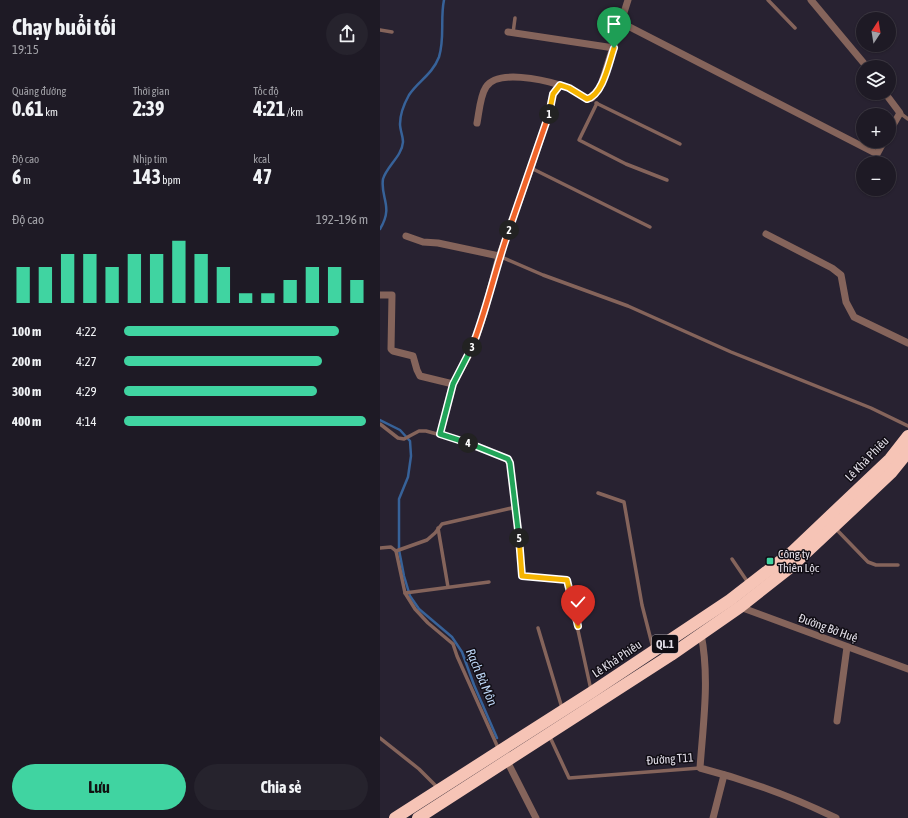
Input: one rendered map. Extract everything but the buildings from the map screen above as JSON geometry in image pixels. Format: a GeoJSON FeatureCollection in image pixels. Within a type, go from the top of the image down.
{"type":"FeatureCollection","features":[{"type":"Feature","properties":{"kind":"highway","name":"Lê Khả Phiêu"},"geometry":{"type":"LineString","coordinates":[[418,818],[563,710],[654,651],[750,585],[798,546],[890,459],[908,436]]}},
{"type":"Feature","properties":{"kind":"highway","name":"Lê Khả Phiêu"},"geometry":{"type":"LineString","coordinates":[[395,818],[440,790],[548,734],[740,607],[792,566],[891,473],[908,453]]}},
{"type":"Feature","properties":{"kind":"street"},"geometry":{"type":"LineString","coordinates":[[477,123],[482,97],[486,87],[490,82],[500,79],[519,78],[541,80],[569,88],[587,99],[592,98],[600,88],[614,48],[620,22],[628,0]]}},
{"type":"Feature","properties":{"kind":"street"},"geometry":{"type":"LineString","coordinates":[[811,0],[861,60]]}},
{"type":"Feature","properties":{"kind":"street"},"geometry":{"type":"LineString","coordinates":[[620,22],[856,143]]}},
{"type":"Feature","properties":{"kind":"street"},"geometry":{"type":"LineString","coordinates":[[511,33],[614,48]]}},
{"type":"Feature","properties":{"kind":"street"},"geometry":{"type":"LineString","coordinates":[[440,434],[453,384],[473,347],[482,321],[499,256],[531,168],[549,113],[553,94],[560,85]]}},
{"type":"Feature","properties":{"kind":"street"},"geometry":{"type":"LineString","coordinates":[[890,100],[900,113],[896,120]]}},
{"type":"Feature","properties":{"kind":"street"},"geometry":{"type":"LineString","coordinates":[[865,148],[877,154],[880,148]]}},
{"type":"Feature","properties":{"kind":"street"},"geometry":{"type":"LineString","coordinates":[[766,234],[832,268],[842,275],[846,302],[854,317],[908,343]]}},
{"type":"Feature","properties":{"kind":"street"},"geometry":{"type":"LineString","coordinates":[[406,236],[423,242],[438,243],[499,256]]}},
{"type":"Feature","properties":{"kind":"street"},"geometry":{"type":"LineString","coordinates":[[380,295],[392,295],[391,349],[393,351],[413,356],[420,376],[453,384]]}},
{"type":"Feature","properties":{"kind":"street","name":"Đường Bờ Huệ"},"geometry":{"type":"LineString","coordinates":[[740,607],[908,668]]}},
{"type":"Feature","properties":{"kind":"street"},"geometry":{"type":"LineString","coordinates":[[700,768],[706,685],[705,651],[701,634]]}},
{"type":"Feature","properties":{"kind":"street"},"geometry":{"type":"LineString","coordinates":[[837,721],[847,647]]}},
{"type":"Feature","properties":{"kind":"street"},"geometry":{"type":"LineString","coordinates":[[503,756],[536,818]]}},
{"type":"Feature","properties":{"kind":"street","name":"Đường T11"},"geometry":{"type":"LineString","coordinates":[[700,768],[724,774],[804,803],[836,818]]}},
{"type":"Feature","properties":{"kind":"street"},"geometry":{"type":"LineString","coordinates":[[713,818],[724,774]]}},
{"type":"Feature","properties":{"kind":"lane"},"geometry":{"type":"LineString","coordinates":[[768,0],[795,28]]}},
{"type":"Feature","properties":{"kind":"lane"},"geometry":{"type":"LineString","coordinates":[[511,33],[515,18]]}},
{"type":"Feature","properties":{"kind":"lane"},"geometry":{"type":"LineString","coordinates":[[380,30],[392,32]]}},
{"type":"Feature","properties":{"kind":"lane"},"geometry":{"type":"LineString","coordinates":[[587,99],[680,144]]}},
{"type":"Feature","properties":{"kind":"lane"},"geometry":{"type":"LineString","coordinates":[[597,103],[579,140],[626,164],[667,180]]}},
{"type":"Feature","properties":{"kind":"lane"},"geometry":{"type":"LineString","coordinates":[[900,113],[908,119]]}},
{"type":"Feature","properties":{"kind":"lane"},"geometry":{"type":"LineString","coordinates":[[531,168],[650,227]]}},
{"type":"Feature","properties":{"kind":"lane"},"geometry":{"type":"LineString","coordinates":[[499,256],[543,275],[628,306],[730,352],[871,408],[908,426]]}},
{"type":"Feature","properties":{"kind":"lane"},"geometry":{"type":"LineString","coordinates":[[380,424],[398,438],[404,439],[419,431],[426,431],[466,442],[508,459],[510,463],[516,507],[522,576],[567,580],[592,692]]}},
{"type":"Feature","properties":{"kind":"lane"},"geometry":{"type":"LineString","coordinates":[[598,493],[624,502],[642,604],[654,651]]}},
{"type":"Feature","properties":{"kind":"lane"},"geometry":{"type":"LineString","coordinates":[[397,551],[427,540],[442,524],[516,507]]}},
{"type":"Feature","properties":{"kind":"lane"},"geometry":{"type":"LineString","coordinates":[[834,526],[868,562],[876,565],[898,565]]}},
{"type":"Feature","properties":{"kind":"lane"},"geometry":{"type":"LineString","coordinates":[[438,528],[448,587]]}},
{"type":"Feature","properties":{"kind":"lane"},"geometry":{"type":"LineString","coordinates":[[380,548],[391,547],[397,551],[405,593],[415,609],[428,623],[453,644],[457,656],[503,756]]}},
{"type":"Feature","properties":{"kind":"lane"},"geometry":{"type":"LineString","coordinates":[[732,560],[750,585]]}},
{"type":"Feature","properties":{"kind":"lane"},"geometry":{"type":"LineString","coordinates":[[405,593],[489,582]]}},
{"type":"Feature","properties":{"kind":"lane"},"geometry":{"type":"LineString","coordinates":[[538,628],[563,710]]}},
{"type":"Feature","properties":{"kind":"lane","name":"Đường T11"},"geometry":{"type":"LineString","coordinates":[[548,734],[569,778],[700,768]]}},
{"type":"Feature","properties":{"kind":"lane"},"geometry":{"type":"LineString","coordinates":[[380,738],[419,769],[440,790]]}},
{"type":"Feature","properties":{"kind":"waterway","name":"Rạch Bà Môn"},"geometry":{"type":"LineString","coordinates":[[380,229],[386,214],[383,179],[402,147],[403,140],[400,120],[405,102],[413,90],[433,69],[439,57],[442,43],[442,14],[444,0]]}},
{"type":"Feature","properties":{"kind":"waterway","name":"Rạch Bà Môn"},"geometry":{"type":"LineString","coordinates":[[380,420],[400,430],[410,441],[411,456],[408,477],[399,499],[399,550],[410,596],[419,609],[452,637],[462,652],[474,685],[497,738]]}},
{"type":"Feature","properties":{"kind":"place","name":"Công ty Thiên Lộc"},"geometry":{"type":"Point","coordinates":[770,561]}},
{"type":"Feature","properties":{"kind":"route"},"geometry":{"type":"LineString","coordinates":[[578,626],[567,580],[522,576],[516,511],[510,463],[508,459],[480,449],[466,442],[440,434],[453,384],[473,347],[484,314],[498,260],[531,168],[549,113],[553,94],[560,85],[569,88],[587,99],[592,98],[600,88],[614,48]]}}]}
